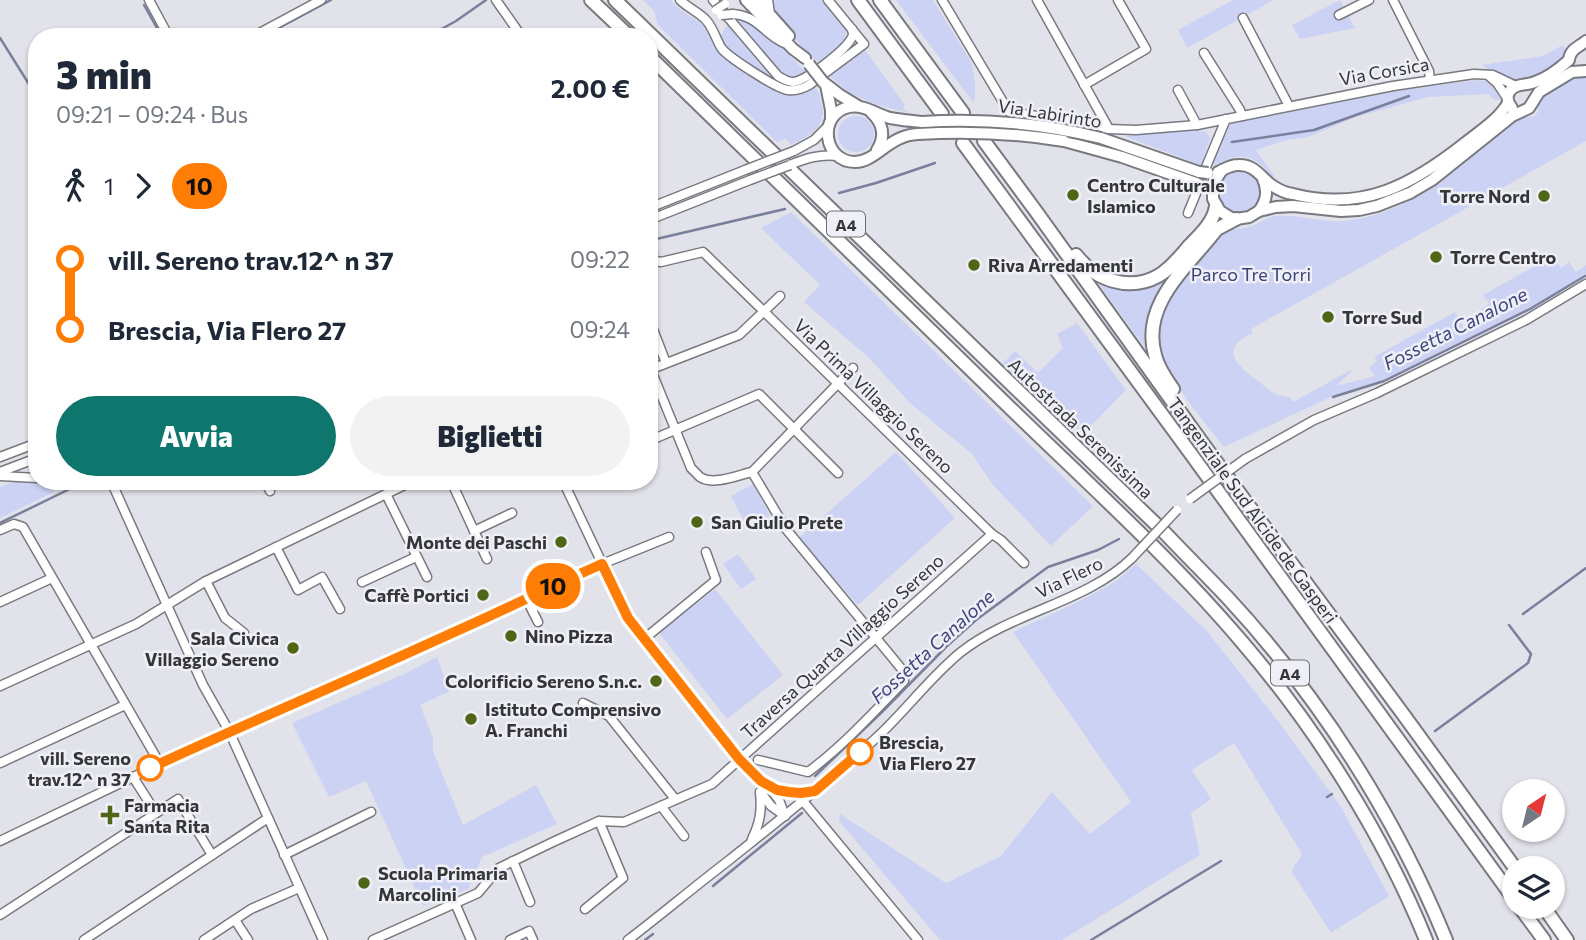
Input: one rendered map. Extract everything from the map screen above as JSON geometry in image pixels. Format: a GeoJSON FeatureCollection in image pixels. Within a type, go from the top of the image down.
{"type":"FeatureCollection","features":[{"type":"Feature","properties":{"kind":"highway"},"geometry":{"type":"LineString","coordinates":[[591,0],[620,28]]}},
{"type":"Feature","properties":{"kind":"highway","name":"Autostrada Serenissima"},"geometry":{"type":"LineString","coordinates":[[615,0],[644,28]]}},
{"type":"Feature","properties":{"kind":"highway"},"geometry":{"type":"LineString","coordinates":[[858,0],[942,114]]}},
{"type":"Feature","properties":{"kind":"highway"},"geometry":{"type":"LineString","coordinates":[[880,0],[963,113]]}},
{"type":"Feature","properties":{"kind":"highway","name":"Autostrada Serenissima"},"geometry":{"type":"LineString","coordinates":[[658,42],[1164,532],[1227,598],[1283,664],[1335,733],[1409,859],[1446,940]]}},
{"type":"Feature","properties":{"kind":"highway","name":"Autostrada Serenissima"},"geometry":{"type":"LineString","coordinates":[[658,65],[1151,545],[1243,643],[1314,736],[1369,823],[1426,940]]}},
{"type":"Feature","properties":{"kind":"highway","name":"Tangenziale Sud Alcide de Gasperi"},"geometry":{"type":"LineString","coordinates":[[984,141],[1506,856]]}},
{"type":"Feature","properties":{"kind":"highway","name":"Tangenziale Sud Alcide de Gasperi"},"geometry":{"type":"LineString","coordinates":[[963,143],[1502,882]]}},
{"type":"Feature","properties":{"kind":"highway"},"geometry":{"type":"LineString","coordinates":[[1035,210],[1059,233],[1090,270],[1102,278],[1127,283],[1146,280],[1165,271],[1201,234],[1215,214],[1205,184]]}},
{"type":"Feature","properties":{"kind":"highway"},"geometry":{"type":"LineString","coordinates":[[1203,444],[1196,421],[1162,372],[1155,357],[1152,330],[1158,306],[1170,286],[1217,229],[1236,219]]}},
{"type":"Feature","properties":{"kind":"highway"},"geometry":{"type":"LineString","coordinates":[[1529,919],[1544,940]]}},
{"type":"Feature","properties":{"kind":"highway"},"geometry":{"type":"LineString","coordinates":[[1552,919],[1567,940]]}},
{"type":"Feature","properties":{"kind":"main road"},"geometry":{"type":"LineString","coordinates":[[746,0],[807,61]]}},
{"type":"Feature","properties":{"kind":"main road"},"geometry":{"type":"LineString","coordinates":[[757,0],[825,83],[831,110],[828,142],[838,156]]}},
{"type":"Feature","properties":{"kind":"main road"},"geometry":{"type":"LineString","coordinates":[[1205,184],[1222,170],[1241,164],[1254,169],[1279,190],[1303,197],[1339,200],[1377,195],[1413,180],[1436,166],[1504,111],[1511,90],[1538,81],[1554,72],[1569,60],[1572,51],[1584,44]]}},
{"type":"Feature","properties":{"kind":"main road"},"geometry":{"type":"LineString","coordinates":[[1569,60],[1571,66],[1581,71]]}},
{"type":"Feature","properties":{"kind":"main road"},"geometry":{"type":"LineString","coordinates":[[1236,219],[1249,218],[1259,211],[1284,206],[1350,211],[1386,203],[1410,193],[1432,180],[1512,116],[1530,108],[1539,92],[1581,71]]}},
{"type":"Feature","properties":{"kind":"main road","name":"Via Labirinto"},"geometry":{"type":"LineString","coordinates":[[825,83],[863,108],[906,121],[1012,122],[1105,133],[1205,184],[1225,215],[1236,219]]}},
{"type":"Feature","properties":{"kind":"main road","name":"Via Corsica"},"geometry":{"type":"LineString","coordinates":[[1520,86],[1531,90],[1534,98]]}},
{"type":"Feature","properties":{"kind":"main road"},"geometry":{"type":"LineString","coordinates":[[1508,101],[1513,110],[1521,112]]}},
{"type":"Feature","properties":{"kind":"main road"},"geometry":{"type":"LineString","coordinates":[[830,122],[843,109],[863,108],[878,119],[883,131],[881,144],[873,155]]}},
{"type":"Feature","properties":{"kind":"main road","name":"Via Labirinto"},"geometry":{"type":"LineString","coordinates":[[838,156],[856,162],[862,161],[894,140],[907,135],[976,132],[1025,135],[1064,141],[1122,156],[1205,184]]}},
{"type":"Feature","properties":{"kind":"main road"},"geometry":{"type":"LineString","coordinates":[[1205,184],[1215,179],[1222,170]]}},
{"type":"Feature","properties":{"kind":"main road"},"geometry":{"type":"LineString","coordinates":[[1259,211],[1266,199],[1263,178]]}},
{"type":"Feature","properties":{"kind":"street"},"geometry":{"type":"LineString","coordinates":[[149,0],[164,28]]}},
{"type":"Feature","properties":{"kind":"street"},"geometry":{"type":"LineString","coordinates":[[269,28],[321,0]]}},
{"type":"Feature","properties":{"kind":"street"},"geometry":{"type":"LineString","coordinates":[[496,0],[516,28]]}},
{"type":"Feature","properties":{"kind":"street"},"geometry":{"type":"LineString","coordinates":[[680,0],[690,9],[702,14],[733,13],[749,17],[789,45]]}},
{"type":"Feature","properties":{"kind":"street"},"geometry":{"type":"LineString","coordinates":[[713,0],[778,76],[790,82],[802,80],[836,55],[852,38],[852,29]]}},
{"type":"Feature","properties":{"kind":"street"},"geometry":{"type":"LineString","coordinates":[[768,0],[770,14]]}},
{"type":"Feature","properties":{"kind":"street"},"geometry":{"type":"LineString","coordinates":[[702,14],[721,48],[728,55],[776,86],[795,90],[805,87],[864,44],[828,0]]}},
{"type":"Feature","properties":{"kind":"street","name":"Via Corsica"},"geometry":{"type":"LineString","coordinates":[[942,0],[1009,112],[1066,120],[1105,133],[1197,125],[1430,80],[1485,74],[1520,86]]}},
{"type":"Feature","properties":{"kind":"street"},"geometry":{"type":"LineString","coordinates":[[1037,0],[1084,85],[1105,133]]}},
{"type":"Feature","properties":{"kind":"street"},"geometry":{"type":"LineString","coordinates":[[1084,85],[1146,49],[1118,0]]}},
{"type":"Feature","properties":{"kind":"street"},"geometry":{"type":"LineString","coordinates":[[1339,15],[1369,0]]}},
{"type":"Feature","properties":{"kind":"street"},"geometry":{"type":"LineString","coordinates":[[1393,0],[1429,72],[1430,80]]}},
{"type":"Feature","properties":{"kind":"street"},"geometry":{"type":"LineString","coordinates":[[719,13],[726,2]]}},
{"type":"Feature","properties":{"kind":"street"},"geometry":{"type":"LineString","coordinates":[[1243,18],[1289,106]]}},
{"type":"Feature","properties":{"kind":"street"},"geometry":{"type":"LineString","coordinates":[[1204,53],[1242,116]]}},
{"type":"Feature","properties":{"kind":"street"},"geometry":{"type":"LineString","coordinates":[[1485,74],[1497,83],[1508,101]]}},
{"type":"Feature","properties":{"kind":"street"},"geometry":{"type":"LineString","coordinates":[[1178,90],[1197,125]]}},
{"type":"Feature","properties":{"kind":"street"},"geometry":{"type":"LineString","coordinates":[[1188,213],[1205,184],[1226,120]]}},
{"type":"Feature","properties":{"kind":"street"},"geometry":{"type":"LineString","coordinates":[[658,204],[794,151],[814,140],[830,122]]}},
{"type":"Feature","properties":{"kind":"street","name":"Via Labirinto"},"geometry":{"type":"LineString","coordinates":[[658,217],[812,156],[838,156]]}},
{"type":"Feature","properties":{"kind":"street","name":"Via Prima Villaggio Sereno"},"geometry":{"type":"LineString","coordinates":[[658,262],[703,252],[1024,563]]}},
{"type":"Feature","properties":{"kind":"street","name":"Via Flero"},"geometry":{"type":"LineString","coordinates":[[628,940],[815,791],[877,737],[944,668],[978,639],[1097,583],[1122,567],[1177,510],[1245,459],[1314,420],[1377,393],[1526,320],[1586,284]]}},
{"type":"Feature","properties":{"kind":"street"},"geometry":{"type":"LineString","coordinates":[[658,366],[739,335],[780,296]]}},
{"type":"Feature","properties":{"kind":"street"},"geometry":{"type":"LineString","coordinates":[[658,342],[666,363]]}},
{"type":"Feature","properties":{"kind":"street"},"geometry":{"type":"LineString","coordinates":[[658,388],[691,468],[699,477],[715,480],[752,472],[853,368]]}},
{"type":"Feature","properties":{"kind":"street"},"geometry":{"type":"LineString","coordinates":[[658,437],[759,394],[838,473]]}},
{"type":"Feature","properties":{"kind":"street"},"geometry":{"type":"LineString","coordinates":[[0,457],[28,446]]}},
{"type":"Feature","properties":{"kind":"street"},"geometry":{"type":"LineString","coordinates":[[0,474],[28,462]]}},
{"type":"Feature","properties":{"kind":"street"},"geometry":{"type":"LineString","coordinates":[[752,472],[786,529],[905,673],[904,681],[827,758],[808,772],[758,760]]}},
{"type":"Feature","properties":{"kind":"street"},"geometry":{"type":"LineString","coordinates":[[0,474],[28,477]]}},
{"type":"Feature","properties":{"kind":"street"},"geometry":{"type":"LineString","coordinates":[[115,490],[203,685],[229,731],[323,940]]}},
{"type":"Feature","properties":{"kind":"street"},"geometry":{"type":"LineString","coordinates":[[0,686],[136,624],[206,581],[394,490]]}},
{"type":"Feature","properties":{"kind":"street"},"geometry":{"type":"LineString","coordinates":[[455,490],[487,559]]}},
{"type":"Feature","properties":{"kind":"street"},"geometry":{"type":"LineString","coordinates":[[567,490],[628,618],[739,759],[752,774],[777,790],[801,793],[815,791]]}},
{"type":"Feature","properties":{"kind":"street"},"geometry":{"type":"LineString","coordinates":[[386,494],[427,577]]}},
{"type":"Feature","properties":{"kind":"street"},"geometry":{"type":"LineString","coordinates":[[474,531],[512,513]]}},
{"type":"Feature","properties":{"kind":"street"},"geometry":{"type":"LineString","coordinates":[[0,530],[14,524],[23,527],[160,764]]}},
{"type":"Feature","properties":{"kind":"street","name":"Traversa Quarta Villaggio Sereno"},"geometry":{"type":"LineString","coordinates":[[373,940],[478,893],[499,867],[599,821],[624,822],[712,784],[992,534]]}},
{"type":"Feature","properties":{"kind":"street"},"geometry":{"type":"LineString","coordinates":[[0,841],[229,731],[602,564],[669,537]]}},
{"type":"Feature","properties":{"kind":"street"},"geometry":{"type":"LineString","coordinates":[[276,547],[298,590],[322,577],[340,609]]}},
{"type":"Feature","properties":{"kind":"street"},"geometry":{"type":"LineString","coordinates":[[644,639],[716,580],[706,552]]}},
{"type":"Feature","properties":{"kind":"street"},"geometry":{"type":"LineString","coordinates":[[362,582],[416,557]]}},
{"type":"Feature","properties":{"kind":"street"},"geometry":{"type":"LineString","coordinates":[[0,602],[52,579]]}},
{"type":"Feature","properties":{"kind":"street"},"geometry":{"type":"LineString","coordinates":[[206,581],[225,618],[244,633]]}},
{"type":"Feature","properties":{"kind":"street"},"geometry":{"type":"LineString","coordinates":[[526,598],[538,622]]}},
{"type":"Feature","properties":{"kind":"street"},"geometry":{"type":"LineString","coordinates":[[583,702],[609,716],[675,799]]}},
{"type":"Feature","properties":{"kind":"street"},"geometry":{"type":"LineString","coordinates":[[0,763],[125,705]]}},
{"type":"Feature","properties":{"kind":"street"},"geometry":{"type":"LineString","coordinates":[[752,774],[760,792],[771,806],[785,816]]}},
{"type":"Feature","properties":{"kind":"street"},"geometry":{"type":"LineString","coordinates":[[133,777],[156,813]]}},
{"type":"Feature","properties":{"kind":"street"},"geometry":{"type":"LineString","coordinates":[[767,785],[779,800],[785,816]]}},
{"type":"Feature","properties":{"kind":"street"},"geometry":{"type":"LineString","coordinates":[[749,845],[762,814],[760,792]]}},
{"type":"Feature","properties":{"kind":"street"},"geometry":{"type":"LineString","coordinates":[[0,915],[178,799],[212,855]]}},
{"type":"Feature","properties":{"kind":"street"},"geometry":{"type":"LineString","coordinates":[[803,801],[918,940]]}},
{"type":"Feature","properties":{"kind":"street"},"geometry":{"type":"LineString","coordinates":[[661,806],[684,836]]}},
{"type":"Feature","properties":{"kind":"street"},"geometry":{"type":"LineString","coordinates":[[285,855],[371,812]]}},
{"type":"Feature","properties":{"kind":"street"},"geometry":{"type":"LineString","coordinates":[[84,940],[268,818]]}},
{"type":"Feature","properties":{"kind":"street"},"geometry":{"type":"LineString","coordinates":[[585,909],[623,878],[599,821]]}},
{"type":"Feature","properties":{"kind":"street"},"geometry":{"type":"LineString","coordinates":[[513,861],[530,902]]}},
{"type":"Feature","properties":{"kind":"street"},"geometry":{"type":"LineString","coordinates":[[204,940],[251,909],[299,888]]}},
{"type":"Feature","properties":{"kind":"street"},"geometry":{"type":"LineString","coordinates":[[455,903],[471,940]]}},
{"type":"Feature","properties":{"kind":"street"},"geometry":{"type":"LineString","coordinates":[[235,920],[248,940]]}},
{"type":"Feature","properties":{"kind":"street"},"geometry":{"type":"LineString","coordinates":[[510,940],[529,931],[533,940]]}},
{"type":"Feature","properties":{"kind":"green space"},"geometry":{"type":"Polygon","coordinates":[[[643,0],[671,0],[704,26],[723,55],[777,92],[797,95],[815,87],[823,109],[820,124],[812,133],[792,145],[785,139],[777,142],[658,25],[654,11],[643,0]]]}},
{"type":"Feature","properties":{"kind":"green space"},"geometry":{"type":"Polygon","coordinates":[[[773,0],[822,0],[845,28],[843,43],[821,61],[817,61],[809,56],[776,16],[773,0]]]}},
{"type":"Feature","properties":{"kind":"green space"},"geometry":{"type":"Polygon","coordinates":[[[896,0],[933,0],[972,63],[975,83],[973,102],[896,0]]]}},
{"type":"Feature","properties":{"kind":"green space"},"geometry":{"type":"Polygon","coordinates":[[[1233,0],[1274,0],[1187,48],[1178,30],[1233,0]]]}},
{"type":"Feature","properties":{"kind":"green space"},"geometry":{"type":"Polygon","coordinates":[[[1340,0],[1355,28],[1300,39],[1292,25],[1340,0]]]}},
{"type":"Feature","properties":{"kind":"green space"},"geometry":{"type":"Polygon","coordinates":[[[740,18],[763,30],[806,72],[794,77],[784,75],[736,20],[740,18]]]}},
{"type":"Feature","properties":{"kind":"green space"},"geometry":{"type":"Polygon","coordinates":[[[729,23],[777,82],[726,48],[722,35],[729,23]]]}},
{"type":"Feature","properties":{"kind":"green space"},"geometry":{"type":"Polygon","coordinates":[[[1563,45],[1567,50],[1562,61],[1548,71],[1523,80],[1504,78],[1482,65],[1543,56],[1563,45]]]}},
{"type":"Feature","properties":{"kind":"green space"},"geometry":{"type":"Polygon","coordinates":[[[865,50],[905,105],[903,107],[907,112],[865,100],[846,90],[830,76],[865,50]]]}},
{"type":"Feature","properties":{"kind":"green space","name":"Parco Tre Torri"},"geometry":{"type":"Polygon","coordinates":[[[1586,76],[1586,141],[1251,329],[1253,333],[1236,344],[1234,356],[1242,368],[1268,389],[1290,397],[1293,402],[1351,370],[1336,386],[1375,376],[1369,367],[1377,361],[1374,357],[1455,312],[1465,330],[1484,321],[1479,312],[1489,303],[1483,295],[1553,256],[1561,268],[1569,262],[1576,272],[1586,265],[1586,278],[1584,275],[1539,303],[1396,374],[1333,396],[1224,447],[1168,371],[1158,341],[1161,317],[1166,305],[1221,234],[1276,216],[1345,221],[1394,208],[1436,184],[1513,120],[1522,116],[1533,117],[1539,111],[1537,99],[1567,79],[1586,76]]]}},
{"type":"Feature","properties":{"kind":"green space"},"geometry":{"type":"Polygon","coordinates":[[[1485,81],[1497,90],[1500,100],[1494,100],[1489,94],[1428,97],[1356,117],[1308,137],[1287,140],[1256,150],[1273,177],[1251,158],[1233,158],[1210,166],[1231,123],[1395,91],[1485,81]]]}},
{"type":"Feature","properties":{"kind":"green space"},"geometry":{"type":"Polygon","coordinates":[[[856,116],[869,121],[874,134],[869,147],[856,152],[843,147],[838,134],[843,121],[856,116]]]}},
{"type":"Feature","properties":{"kind":"green space"},"geometry":{"type":"Polygon","coordinates":[[[1197,130],[1206,132],[1210,138],[1201,165],[1124,136],[1197,130]]]}},
{"type":"Feature","properties":{"kind":"green space"},"geometry":{"type":"Polygon","coordinates":[[[1240,171],[1255,177],[1261,192],[1255,207],[1240,213],[1225,207],[1219,192],[1225,177],[1240,171]]]}},
{"type":"Feature","properties":{"kind":"green space"},"geometry":{"type":"Polygon","coordinates":[[[791,212],[1093,506],[1051,546],[993,485],[972,454],[910,403],[869,358],[804,302],[820,285],[761,228],[791,212]]]}},
{"type":"Feature","properties":{"kind":"green space"},"geometry":{"type":"Polygon","coordinates":[[[1198,245],[1154,300],[1147,322],[1148,352],[1096,280],[1129,288],[1198,245]]]}},
{"type":"Feature","properties":{"kind":"green space"},"geometry":{"type":"Polygon","coordinates":[[[1077,323],[1126,390],[1080,437],[1003,363],[1015,351],[1038,373],[1063,348],[1057,334],[1077,323]]]}},
{"type":"Feature","properties":{"kind":"green space"},"geometry":{"type":"Polygon","coordinates":[[[896,452],[955,518],[858,605],[798,539],[896,452]]]}},
{"type":"Feature","properties":{"kind":"green space"},"geometry":{"type":"Polygon","coordinates":[[[20,479],[28,480],[28,490],[54,492],[0,518],[0,487],[20,479]]]}},
{"type":"Feature","properties":{"kind":"green space"},"geometry":{"type":"Polygon","coordinates":[[[753,484],[770,516],[747,527],[731,496],[753,484]]]}},
{"type":"Feature","properties":{"kind":"green space"},"geometry":{"type":"Polygon","coordinates":[[[738,554],[756,579],[741,589],[723,564],[738,554]]]}},
{"type":"Feature","properties":{"kind":"green space"},"geometry":{"type":"Polygon","coordinates":[[[1136,564],[1206,630],[1278,721],[1341,807],[1389,896],[1331,933],[1292,872],[1302,854],[1234,743],[1192,770],[1211,799],[1191,813],[1200,855],[1062,940],[940,940],[839,821],[840,814],[946,883],[1001,856],[1052,792],[1090,834],[1131,802],[1013,632],[1115,582],[1136,564]]]}},
{"type":"Feature","properties":{"kind":"green space"},"geometry":{"type":"Polygon","coordinates":[[[715,589],[783,675],[727,719],[659,633],[715,589]]]}},
{"type":"Feature","properties":{"kind":"green space"},"geometry":{"type":"Polygon","coordinates":[[[437,657],[450,691],[420,705],[433,738],[433,751],[463,825],[536,785],[557,824],[482,857],[468,889],[423,906],[366,781],[329,797],[292,723],[437,657]]]}},
{"type":"Feature","properties":{"kind":"waterway"},"geometry":{"type":"LineString","coordinates":[[279,28],[331,0]]}},
{"type":"Feature","properties":{"kind":"waterway"},"geometry":{"type":"LineString","coordinates":[[443,28],[486,0]]}},
{"type":"Feature","properties":{"kind":"waterway"},"geometry":{"type":"LineString","coordinates":[[144,5],[157,28]]}},
{"type":"Feature","properties":{"kind":"waterway"},"geometry":{"type":"LineString","coordinates":[[0,38],[28,83]]}},
{"type":"Feature","properties":{"kind":"waterway"},"geometry":{"type":"LineString","coordinates":[[1232,142],[1314,130],[1409,96]]}},
{"type":"Feature","properties":{"kind":"waterway"},"geometry":{"type":"LineString","coordinates":[[839,193],[935,163]]}},
{"type":"Feature","properties":{"kind":"waterway"},"geometry":{"type":"LineString","coordinates":[[658,239],[785,209]]}},
{"type":"Feature","properties":{"kind":"waterway","name":"Fossetta Canalone"},"geometry":{"type":"LineString","coordinates":[[1333,397],[1384,381],[1530,309],[1585,276]]}},
{"type":"Feature","properties":{"kind":"waterway"},"geometry":{"type":"LineString","coordinates":[[0,523],[68,490]]}},
{"type":"Feature","properties":{"kind":"waterway","name":"Fossetta Canalone"},"geometry":{"type":"LineString","coordinates":[[815,776],[976,620],[1048,567],[1098,550],[1119,539]]}},
{"type":"Feature","properties":{"kind":"waterway","name":"Fossetta Canalone"},"geometry":{"type":"LineString","coordinates":[[1523,614],[1586,568]]}},
{"type":"Feature","properties":{"kind":"waterway","name":"Fossetta Canalone"},"geometry":{"type":"LineString","coordinates":[[1435,731],[1528,663],[1531,654],[1509,625]]}},
{"type":"Feature","properties":{"kind":"waterway","name":"Fossetta Canalone"},"geometry":{"type":"LineString","coordinates":[[1327,797],[1332,794]]}},
{"type":"Feature","properties":{"kind":"waterway","name":"Fossetta Canalone"},"geometry":{"type":"LineString","coordinates":[[713,886],[802,813]]}},
{"type":"Feature","properties":{"kind":"waterway","name":"Fossetta Canalone"},"geometry":{"type":"LineString","coordinates":[[1091,940],[1221,861]]}},
{"type":"Feature","properties":{"kind":"waterway","name":"Fossetta Canalone"},"geometry":{"type":"LineString","coordinates":[[645,940],[653,934]]}},
{"type":"Feature","properties":{"kind":"bus line","name":"10"},"geometry":{"type":"LineString","coordinates":[[150,768],[602,564],[628,618],[739,759],[761,781],[777,790],[801,793],[815,791],[860,752]]}},
{"type":"Feature","properties":{"kind":"place","name":"Centro Culturale Islamico"},"geometry":{"type":"Point","coordinates":[1073,195]}},
{"type":"Feature","properties":{"kind":"place","name":"Torre Nord"},"geometry":{"type":"Point","coordinates":[1544,196]}},
{"type":"Feature","properties":{"kind":"place","name":"Torre Centro"},"geometry":{"type":"Point","coordinates":[1436,257]}},
{"type":"Feature","properties":{"kind":"place","name":"Riva Arredamenti"},"geometry":{"type":"Point","coordinates":[974,265]}},
{"type":"Feature","properties":{"kind":"place","name":"Torre Sud"},"geometry":{"type":"Point","coordinates":[1328,317]}},
{"type":"Feature","properties":{"kind":"place","name":"San Giulio Prete"},"geometry":{"type":"Point","coordinates":[697,522]}},
{"type":"Feature","properties":{"kind":"place","name":"Monte dei Paschi"},"geometry":{"type":"Point","coordinates":[561,542]}},
{"type":"Feature","properties":{"kind":"place","name":"Caffè Portici"},"geometry":{"type":"Point","coordinates":[483,595]}},
{"type":"Feature","properties":{"kind":"place","name":"Nino Pizza"},"geometry":{"type":"Point","coordinates":[511,636]}},
{"type":"Feature","properties":{"kind":"place","name":"Sala Civica Villaggio Sereno"},"geometry":{"type":"Point","coordinates":[293,648]}},
{"type":"Feature","properties":{"kind":"place","name":"Colorificio Sereno S.n.c."},"geometry":{"type":"Point","coordinates":[656,681]}},
{"type":"Feature","properties":{"kind":"place","name":"Istituto Comprensivo A. Franchi"},"geometry":{"type":"Point","coordinates":[471,719]}},
{"type":"Feature","properties":{"kind":"place","name":"Brescia, Via Flero 27"},"geometry":{"type":"Point","coordinates":[860,752]}},
{"type":"Feature","properties":{"kind":"place","name":"vill. Sereno trav.12^ n 37"},"geometry":{"type":"Point","coordinates":[150,768]}},
{"type":"Feature","properties":{"kind":"place","name":"Farmacia Santa Rita"},"geometry":{"type":"Point","coordinates":[110,815]}},
{"type":"Feature","properties":{"kind":"place","name":"Scuola Primaria Marcolini"},"geometry":{"type":"Point","coordinates":[364,883]}}]}
